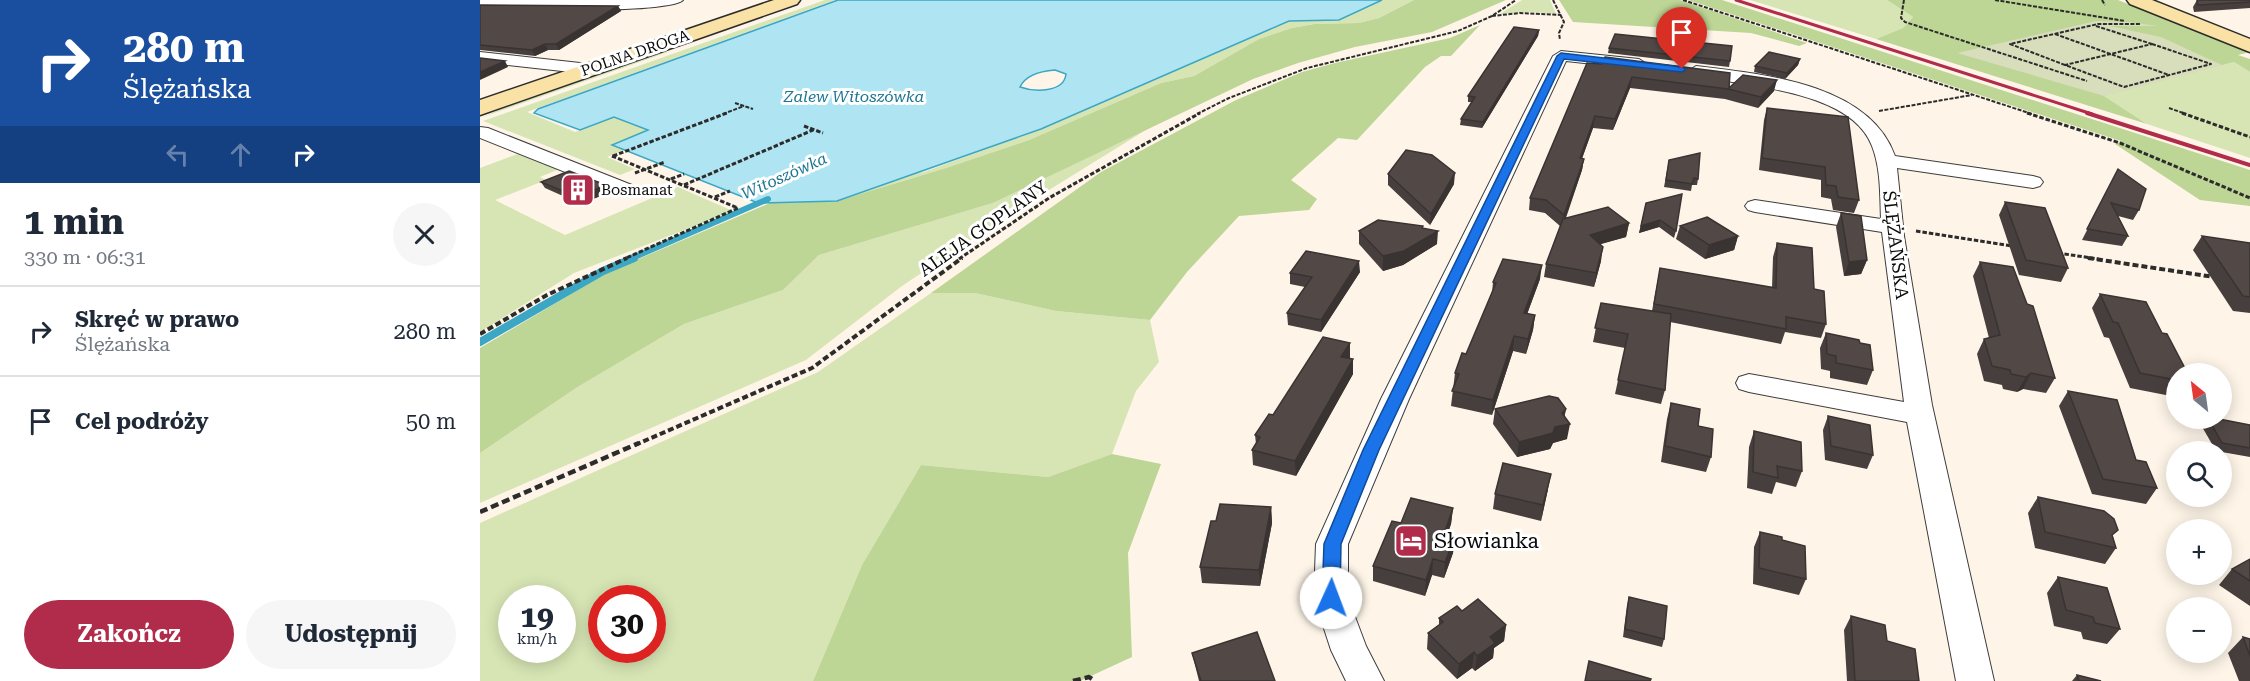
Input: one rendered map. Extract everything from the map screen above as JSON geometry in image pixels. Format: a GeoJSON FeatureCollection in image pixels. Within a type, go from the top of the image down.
{"type":"FeatureCollection","features":[{"type":"Feature","properties":{"kind":"street"},"geometry":{"type":"LineString","coordinates":[[480,4],[513,6],[570,2],[676,0]]}},
{"type":"Feature","properties":{"kind":"street","name":"POLNA DROGA"},"geometry":{"type":"LineString","coordinates":[[480,108],[791,0]]}},
{"type":"Feature","properties":{"kind":"street"},"geometry":{"type":"LineString","coordinates":[[2136,0],[2250,46]]}},
{"type":"Feature","properties":{"kind":"street"},"geometry":{"type":"LineString","coordinates":[[1365,681],[1349,650],[1331,598],[1332,544],[1371,450],[1561,56]]}},
{"type":"Feature","properties":{"kind":"street","name":"ŚLĘŻAŃSKA"},"geometry":{"type":"LineString","coordinates":[[1561,56],[1668,68],[1790,86],[1836,104],[1855,116],[1877,136],[1886,161],[1892,227],[1920,415],[1975,681]]}},
{"type":"Feature","properties":{"kind":"street"},"geometry":{"type":"LineString","coordinates":[[482,58],[589,69]]}},
{"type":"Feature","properties":{"kind":"street"},"geometry":{"type":"LineString","coordinates":[[482,132],[635,193]]}},
{"type":"Feature","properties":{"kind":"street"},"geometry":{"type":"LineString","coordinates":[[1886,161],[2033,182]]}},
{"type":"Feature","properties":{"kind":"street"},"geometry":{"type":"LineString","coordinates":[[1755,206],[1892,227]]}},
{"type":"Feature","properties":{"kind":"street"},"geometry":{"type":"LineString","coordinates":[[1749,383],[1920,415]]}},
{"type":"Feature","properties":{"kind":"path","name":"ALEJA GOPLANY"},"geometry":{"type":"LineString","coordinates":[[480,512],[812,368],[980,244],[1049,198],[1188,119],[1229,99],[1307,68],[1458,31],[1492,16],[1516,0]]}},
{"type":"Feature","properties":{"kind":"path"},"geometry":{"type":"LineString","coordinates":[[1553,0],[1564,22],[1559,33],[1561,56]]}},
{"type":"Feature","properties":{"kind":"path"},"geometry":{"type":"LineString","coordinates":[[1683,0],[2120,143],[2250,198]]}},
{"type":"Feature","properties":{"kind":"path"},"geometry":{"type":"LineString","coordinates":[[1904,0],[1901,18],[1905,22],[2087,81]]}},
{"type":"Feature","properties":{"kind":"path"},"geometry":{"type":"LineString","coordinates":[[1995,0],[2141,24],[2094,25],[2010,44],[2124,87],[2211,64],[2094,25]]}},
{"type":"Feature","properties":{"kind":"path"},"geometry":{"type":"LineString","coordinates":[[2102,0],[2105,5]]}},
{"type":"Feature","properties":{"kind":"path"},"geometry":{"type":"LineString","coordinates":[[1492,16],[1520,13],[1561,15]]}},
{"type":"Feature","properties":{"kind":"path"},"geometry":{"type":"LineString","coordinates":[[2054,34],[2170,75]]}},
{"type":"Feature","properties":{"kind":"path"},"geometry":{"type":"LineString","coordinates":[[2065,65],[2152,44]]}},
{"type":"Feature","properties":{"kind":"path"},"geometry":{"type":"LineString","coordinates":[[1855,116],[1974,95]]}},
{"type":"Feature","properties":{"kind":"path"},"geometry":{"type":"LineString","coordinates":[[735,103],[753,109]]}},
{"type":"Feature","properties":{"kind":"path"},"geometry":{"type":"LineString","coordinates":[[480,334],[547,295],[738,208],[612,156],[744,106]]}},
{"type":"Feature","properties":{"kind":"path"},"geometry":{"type":"LineString","coordinates":[[2169,108],[2250,137]]}},
{"type":"Feature","properties":{"kind":"path"},"geometry":{"type":"LineString","coordinates":[[804,126],[823,133]]}},
{"type":"Feature","properties":{"kind":"path"},"geometry":{"type":"LineString","coordinates":[[684,185],[813,130]]}},
{"type":"Feature","properties":{"kind":"path"},"geometry":{"type":"LineString","coordinates":[[645,169],[665,162]]}},
{"type":"Feature","properties":{"kind":"path"},"geometry":{"type":"LineString","coordinates":[[671,179],[684,174]]}},
{"type":"Feature","properties":{"kind":"path"},"geometry":{"type":"LineString","coordinates":[[715,197],[730,191]]}},
{"type":"Feature","properties":{"kind":"path"},"geometry":{"type":"LineString","coordinates":[[1892,227],[2019,247]]}},
{"type":"Feature","properties":{"kind":"path"},"geometry":{"type":"LineString","coordinates":[[2054,252],[2215,278]]}},
{"type":"Feature","properties":{"kind":"path"},"geometry":{"type":"LineString","coordinates":[[1073,681],[1089,677],[1095,681]]}},
{"type":"Feature","properties":{"kind":"green space"},"geometry":{"type":"Polygon","coordinates":[[[825,0],[835,0],[527,112],[575,132],[614,117],[649,130],[613,145],[624,150],[607,157],[635,169],[620,175],[483,121],[825,0]]]}},
{"type":"Feature","properties":{"kind":"green space"},"geometry":{"type":"Polygon","coordinates":[[[1382,0],[1414,0],[1379,18],[1359,23],[1313,24],[1259,39],[1194,76],[1161,83],[1029,140],[946,168],[837,201],[758,203],[780,196],[924,172],[1041,129],[1289,21],[1339,20],[1382,0]]]}},
{"type":"Feature","properties":{"kind":"green space"},"geometry":{"type":"Polygon","coordinates":[[[1414,0],[1506,0],[1432,32],[1355,47],[1253,79],[993,203],[819,255],[783,290],[684,324],[576,388],[480,453],[480,348],[608,272],[770,203],[837,201],[946,168],[1029,140],[1161,83],[1194,76],[1259,39],[1292,28],[1314,24],[1359,23],[1379,18],[1414,0]]]}},
{"type":"Feature","properties":{"kind":"green space"},"geometry":{"type":"Polygon","coordinates":[[[1522,0],[1550,0],[1556,14],[1530,12],[1500,14],[1522,0]]]}},
{"type":"Feature","properties":{"kind":"green space"},"geometry":{"type":"Polygon","coordinates":[[[1559,0],[1680,0],[1807,43],[1799,46],[1751,33],[1573,22],[1559,0]]]}},
{"type":"Feature","properties":{"kind":"green space"},"geometry":{"type":"Polygon","coordinates":[[[1688,0],[1722,0],[2250,170],[2250,206],[2200,200],[2115,144],[2121,141],[1688,0]]]}},
{"type":"Feature","properties":{"kind":"green space"},"geometry":{"type":"Polygon","coordinates":[[[1750,0],[1887,0],[1913,17],[1903,28],[1876,39],[1750,0]]]}},
{"type":"Feature","properties":{"kind":"green space"},"geometry":{"type":"Polygon","coordinates":[[[1887,0],[2118,0],[2250,52],[2238,55],[2250,59],[2250,72],[2234,62],[2104,96],[2147,124],[1876,39],[1903,28],[1913,17],[1887,0]]]}},
{"type":"Feature","properties":{"kind":"green space"},"geometry":{"type":"Polygon","coordinates":[[[2096,21],[2158,26],[2110,26],[2161,37],[2222,65],[2104,96],[1957,53],[2096,21]]]}},
{"type":"Feature","properties":{"kind":"green space"},"geometry":{"type":"Polygon","coordinates":[[[1480,25],[1451,56],[1441,56],[1425,67],[1357,140],[1338,138],[1291,180],[1317,199],[1309,210],[1239,216],[1187,272],[1150,320],[1056,311],[975,293],[931,293],[1101,172],[1236,100],[1302,72],[1450,38],[1480,25]]]}},
{"type":"Feature","properties":{"kind":"green space"},"geometry":{"type":"Polygon","coordinates":[[[687,42],[665,51],[668,52],[483,117],[528,96],[687,42]]]}},
{"type":"Feature","properties":{"kind":"green space"},"geometry":{"type":"Polygon","coordinates":[[[2234,62],[2250,72],[2250,158],[2147,124],[2104,96],[2234,62]]]}},
{"type":"Feature","properties":{"kind":"green space"},"geometry":{"type":"Polygon","coordinates":[[[1162,120],[1007,216],[902,286],[806,360],[480,503],[480,453],[576,388],[684,324],[783,290],[819,255],[993,203],[1162,120]]]}},
{"type":"Feature","properties":{"kind":"green space"},"geometry":{"type":"Polygon","coordinates":[[[523,152],[562,168],[540,177],[546,180],[495,200],[565,235],[678,187],[733,211],[574,273],[480,332],[480,168],[523,152]]]}},
{"type":"Feature","properties":{"kind":"green space"},"geometry":{"type":"Polygon","coordinates":[[[931,293],[975,293],[1056,311],[1150,320],[1159,362],[1136,391],[1112,454],[1048,477],[921,465],[862,565],[813,681],[480,681],[480,523],[818,372],[931,293]]]}},
{"type":"Feature","properties":{"kind":"green space"},"geometry":{"type":"Polygon","coordinates":[[[1112,454],[1161,464],[1128,553],[1132,657],[1080,681],[813,681],[862,565],[921,465],[1048,477],[1112,454]]]}},
{"type":"Feature","properties":{"kind":"water","name":"Zalew Witoszówka"},"geometry":{"type":"Polygon","coordinates":[[[838,0],[1382,0],[1339,20],[1289,21],[1041,129],[837,201],[758,203],[612,145],[648,130],[614,117],[580,130],[534,113],[538,109],[838,0]],[[1055,70],[1040,72],[1026,79],[1020,87],[1048,90],[1060,85],[1066,74],[1055,70]]]}},
{"type":"Feature","properties":{"kind":"building"},"geometry":{"type":"Polygon","coordinates":[[[2197,0],[2250,0],[2250,2],[2198,5],[2197,0]]]}},
{"type":"Feature","properties":{"kind":"building"},"geometry":{"type":"Polygon","coordinates":[[[480,5],[618,6],[556,44],[545,44],[532,50],[480,45],[480,5]]]}},
{"type":"Feature","properties":{"kind":"building"},"geometry":{"type":"Polygon","coordinates":[[[1514,27],[1539,30],[1483,122],[1461,119],[1475,97],[1468,96],[1514,27]]]}},
{"type":"Feature","properties":{"kind":"building"},"geometry":{"type":"Polygon","coordinates":[[[1615,34],[1732,46],[1730,61],[1609,48],[1615,34]]]}},
{"type":"Feature","properties":{"kind":"building"},"geometry":{"type":"Polygon","coordinates":[[[1769,52],[1800,59],[1787,73],[1755,66],[1769,52]]]}},
{"type":"Feature","properties":{"kind":"building"},"geometry":{"type":"Polygon","coordinates":[[[1605,57],[1730,73],[1729,88],[1743,75],[1777,80],[1761,97],[1728,89],[1632,77],[1615,119],[1595,116],[1580,158],[1584,159],[1564,215],[1546,200],[1530,198],[1587,63],[1602,64],[1605,57]]]}},
{"type":"Feature","properties":{"kind":"building"},"geometry":{"type":"Polygon","coordinates":[[[480,58],[505,61],[480,72],[480,58]]]}},
{"type":"Feature","properties":{"kind":"building"},"geometry":{"type":"Polygon","coordinates":[[[1767,108],[1848,117],[1859,200],[1838,197],[1836,186],[1826,185],[1825,167],[1762,158],[1767,108]]]}},
{"type":"Feature","properties":{"kind":"building"},"geometry":{"type":"Polygon","coordinates":[[[1406,150],[1432,155],[1455,173],[1431,214],[1388,174],[1406,150]]]}},
{"type":"Feature","properties":{"kind":"building"},"geometry":{"type":"Polygon","coordinates":[[[1700,153],[1698,179],[1694,178],[1692,184],[1666,180],[1669,160],[1700,153]]]}},
{"type":"Feature","properties":{"kind":"building"},"geometry":{"type":"Polygon","coordinates":[[[2118,169],[2146,189],[2139,210],[2111,203],[2128,236],[2087,229],[2118,169]]]}},
{"type":"Feature","properties":{"kind":"building"},"geometry":{"type":"Polygon","coordinates":[[[569,171],[606,185],[577,197],[541,182],[569,171]]]}},
{"type":"Feature","properties":{"kind":"building"},"geometry":{"type":"Polygon","coordinates":[[[1682,194],[1676,231],[1660,220],[1641,226],[1646,203],[1682,194]]]}},
{"type":"Feature","properties":{"kind":"building"},"geometry":{"type":"Polygon","coordinates":[[[2005,202],[2045,208],[2068,268],[2026,260],[2005,202]]]}},
{"type":"Feature","properties":{"kind":"building"},"geometry":{"type":"Polygon","coordinates":[[[1608,207],[1629,223],[1590,235],[1603,247],[1596,273],[1546,264],[1563,219],[1608,207]]]}},
{"type":"Feature","properties":{"kind":"building"},"geometry":{"type":"Polygon","coordinates":[[[1841,213],[1861,216],[1867,260],[1849,262],[1841,213]]]}},
{"type":"Feature","properties":{"kind":"building"},"geometry":{"type":"Polygon","coordinates":[[[1707,217],[1738,236],[1709,245],[1680,226],[1707,217]]]}},
{"type":"Feature","properties":{"kind":"building"},"geometry":{"type":"Polygon","coordinates":[[[1378,220],[1423,226],[1422,228],[1438,231],[1404,251],[1383,256],[1359,231],[1378,220]]]}},
{"type":"Feature","properties":{"kind":"building"},"geometry":{"type":"Polygon","coordinates":[[[2202,236],[2250,243],[2250,297],[2243,296],[2202,236]]]}},
{"type":"Feature","properties":{"kind":"building"},"geometry":{"type":"Polygon","coordinates":[[[1777,243],[1812,248],[1814,289],[1824,291],[1826,324],[1786,317],[1786,329],[1654,304],[1660,268],[1776,288],[1777,243]]]}},
{"type":"Feature","properties":{"kind":"building"},"geometry":{"type":"Polygon","coordinates":[[[1306,251],[1359,261],[1321,320],[1287,313],[1312,277],[1290,273],[1306,251]]]}},
{"type":"Feature","properties":{"kind":"building"},"geometry":{"type":"Polygon","coordinates":[[[1503,259],[1542,265],[1524,313],[1535,315],[1528,339],[1514,336],[1493,400],[1452,391],[1459,374],[1455,373],[1462,353],[1466,354],[1496,283],[1493,282],[1503,259]]]}},
{"type":"Feature","properties":{"kind":"building"},"geometry":{"type":"Polygon","coordinates":[[[1980,262],[2013,267],[2027,304],[2033,306],[2055,378],[2031,373],[2026,377],[1992,366],[1984,339],[2000,335],[1980,262]]]}},
{"type":"Feature","properties":{"kind":"building"},"geometry":{"type":"Polygon","coordinates":[[[2100,294],[2146,302],[2162,333],[2167,334],[2182,363],[2166,363],[2166,378],[2140,373],[2118,323],[2113,322],[2100,294]]]}},
{"type":"Feature","properties":{"kind":"building"},"geometry":{"type":"Polygon","coordinates":[[[1601,303],[1671,314],[1665,390],[1618,380],[1628,334],[1595,328],[1601,303]]]}},
{"type":"Feature","properties":{"kind":"building"},"geometry":{"type":"Polygon","coordinates":[[[1826,333],[1859,340],[1860,343],[1870,345],[1873,370],[1836,363],[1836,356],[1827,354],[1826,333]]]}},
{"type":"Feature","properties":{"kind":"building"},"geometry":{"type":"Polygon","coordinates":[[[1323,337],[1350,343],[1341,357],[1353,359],[1295,461],[1252,450],[1260,437],[1255,435],[1269,414],[1273,415],[1323,337]]]}},
{"type":"Feature","properties":{"kind":"building"},"geometry":{"type":"Polygon","coordinates":[[[2068,391],[2117,400],[2136,460],[2146,462],[2157,488],[2103,479],[2068,391]]]}},
{"type":"Feature","properties":{"kind":"building"},"geometry":{"type":"Polygon","coordinates":[[[1549,396],[1558,398],[1566,409],[1562,413],[1570,424],[1555,427],[1553,433],[1519,442],[1495,409],[1549,396]]]}},
{"type":"Feature","properties":{"kind":"building"},"geometry":{"type":"Polygon","coordinates":[[[1671,403],[1700,409],[1698,426],[1713,429],[1711,457],[1665,446],[1671,403]]]}},
{"type":"Feature","properties":{"kind":"building"},"geometry":{"type":"Polygon","coordinates":[[[1828,416],[1870,425],[1873,455],[1831,446],[1828,416]]]}},
{"type":"Feature","properties":{"kind":"building"},"geometry":{"type":"Polygon","coordinates":[[[2232,422],[2250,425],[2250,448],[2232,445],[2232,441],[2221,441],[2214,429],[2232,429],[2232,422]]]}},
{"type":"Feature","properties":{"kind":"building"},"geometry":{"type":"Polygon","coordinates":[[[1754,431],[1801,442],[1802,471],[1777,466],[1778,478],[1753,472],[1754,431]]]}},
{"type":"Feature","properties":{"kind":"building"},"geometry":{"type":"Polygon","coordinates":[[[1503,463],[1551,474],[1543,505],[1495,494],[1503,463]]]}},
{"type":"Feature","properties":{"kind":"building"},"geometry":{"type":"Polygon","coordinates":[[[2038,497],[2104,511],[2114,519],[2118,530],[2112,535],[2116,548],[2045,532],[2038,497]]]}},
{"type":"Feature","properties":{"kind":"building"},"geometry":{"type":"Polygon","coordinates":[[[1411,498],[1453,508],[1444,534],[1455,537],[1445,562],[1433,559],[1426,580],[1373,566],[1392,521],[1401,523],[1411,498]]]}},
{"type":"Feature","properties":{"kind":"building"},"geometry":{"type":"Polygon","coordinates":[[[1220,504],[1271,507],[1259,570],[1200,567],[1211,521],[1216,521],[1220,504]]]}},
{"type":"Feature","properties":{"kind":"building"},"geometry":{"type":"Polygon","coordinates":[[[1760,532],[1805,546],[1806,579],[1759,568],[1760,532]]]}},
{"type":"Feature","properties":{"kind":"building"},"geometry":{"type":"Polygon","coordinates":[[[2250,559],[2250,581],[2232,569],[2250,559]]]}},
{"type":"Feature","properties":{"kind":"building"},"geometry":{"type":"Polygon","coordinates":[[[2058,577],[2107,588],[2120,629],[2095,623],[2093,617],[2066,610],[2058,577]]]}},
{"type":"Feature","properties":{"kind":"building"},"geometry":{"type":"Polygon","coordinates":[[[1629,597],[1667,606],[1664,639],[1625,629],[1629,597]]]}},
{"type":"Feature","properties":{"kind":"building"},"geometry":{"type":"Polygon","coordinates":[[[1478,599],[1506,625],[1490,637],[1495,643],[1477,656],[1474,652],[1459,664],[1428,633],[1443,622],[1439,618],[1457,606],[1462,611],[1478,599]]]}},
{"type":"Feature","properties":{"kind":"building"},"geometry":{"type":"Polygon","coordinates":[[[1851,616],[1885,625],[1887,641],[1915,649],[1919,681],[1855,681],[1851,616]]]}},
{"type":"Feature","properties":{"kind":"building"},"geometry":{"type":"Polygon","coordinates":[[[1257,632],[1275,681],[1201,681],[1192,653],[1257,632]]]}},
{"type":"Feature","properties":{"kind":"building"},"geometry":{"type":"Polygon","coordinates":[[[2243,637],[2250,639],[2250,656],[2243,637]]]}},
{"type":"Feature","properties":{"kind":"building"},"geometry":{"type":"Polygon","coordinates":[[[1589,661],[1651,679],[1650,681],[1585,681],[1589,661]]]}},
{"type":"Feature","properties":{"kind":"building"},"geometry":{"type":"Polygon","coordinates":[[[2077,675],[2101,681],[2079,681],[2077,675]]]}},
{"type":"Feature","properties":{"kind":"waterway","name":"Witoszówka"},"geometry":{"type":"LineString","coordinates":[[630,259],[768,199]]}},
{"type":"Feature","properties":{"kind":"waterway","name":"Witoszówka"},"geometry":{"type":"LineString","coordinates":[[480,342],[603,271],[634,258]]}},
{"type":"Feature","properties":{"kind":"railway"},"geometry":{"type":"LineString","coordinates":[[1736,0],[2092,114]]}},
{"type":"Feature","properties":{"kind":"railway"},"geometry":{"type":"LineString","coordinates":[[2087,113],[2250,165]]}},
{"type":"Feature","properties":{"kind":"place","name":"Bosmanat"},"geometry":{"type":"Point","coordinates":[578,190]}},
{"type":"Feature","properties":{"kind":"place","name":"Słowianka"},"geometry":{"type":"Point","coordinates":[1411,541]}},
{"type":"Feature","properties":{"kind":"route"},"geometry":{"type":"LineString","coordinates":[[1331,598],[1332,544],[1371,450],[1561,56],[1682,69]]}}]}
